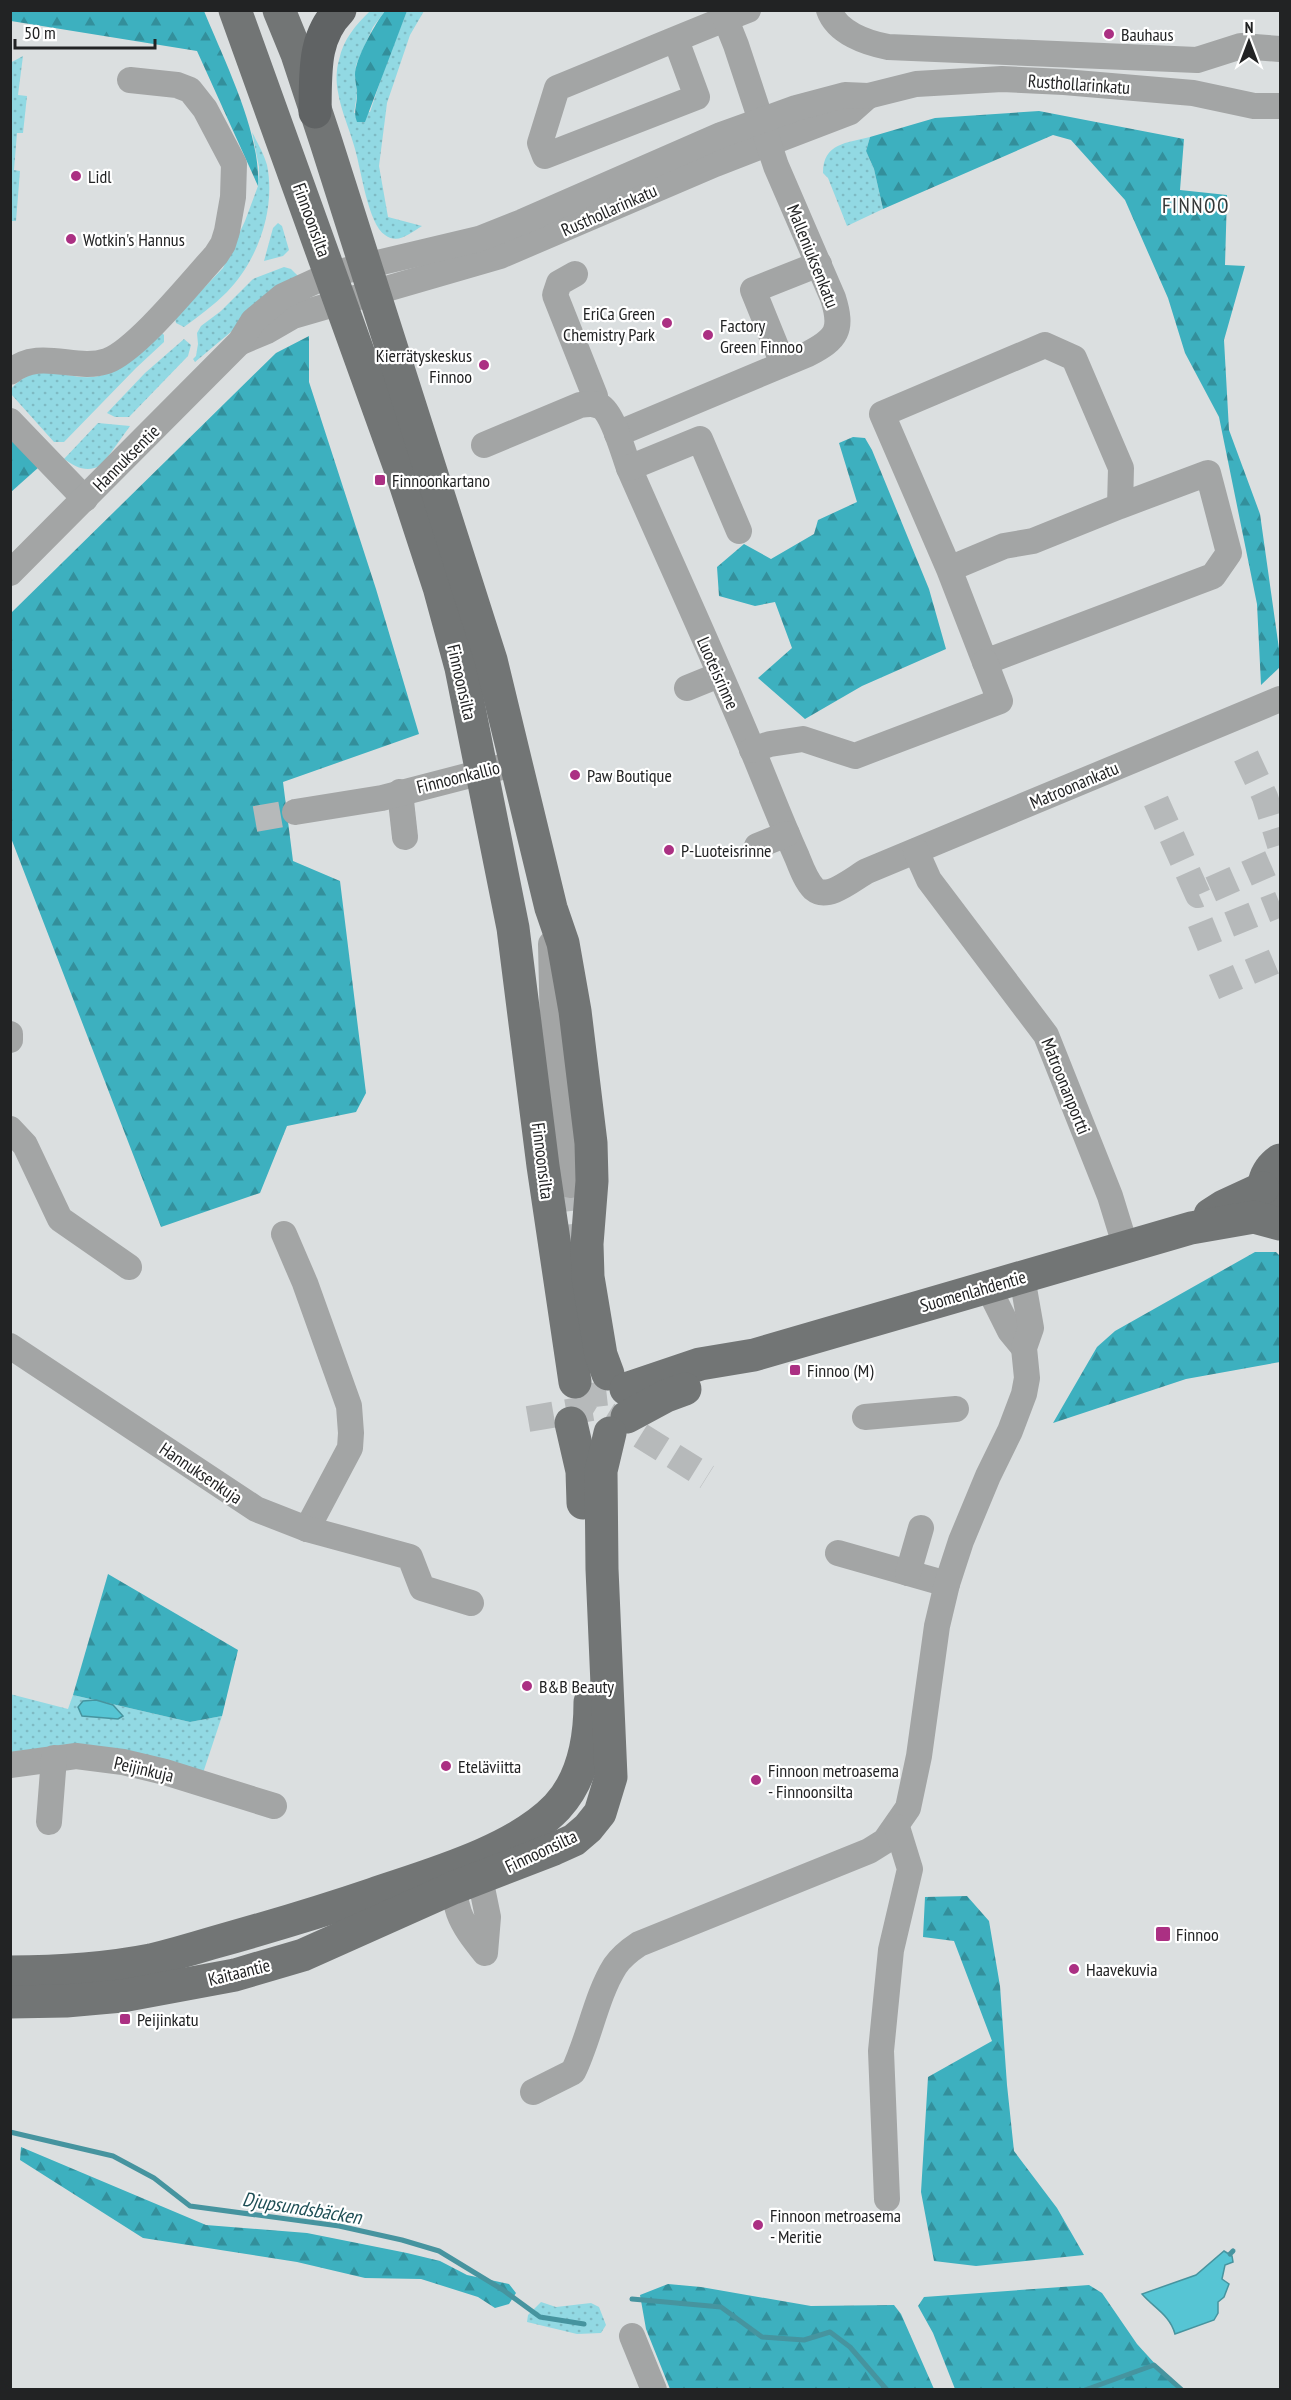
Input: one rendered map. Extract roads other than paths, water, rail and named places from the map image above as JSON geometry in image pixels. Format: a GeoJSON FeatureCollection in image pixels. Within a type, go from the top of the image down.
{"type":"FeatureCollection","features":[{"type":"Feature","properties":{"kind":"highway"},"geometry":{"type":"LineString","coordinates":[[315,112],[317,51],[324,31],[340,10]]}},
{"type":"Feature","properties":{"kind":"main road","name":"Finnoonsilta"},"geometry":{"type":"LineString","coordinates":[[235,10],[401,471],[461,668],[513,928],[544,1175],[574,1382]]}},
{"type":"Feature","properties":{"kind":"main road","name":"Finnoonsilta"},"geometry":{"type":"LineString","coordinates":[[279,10],[297,54],[491,660],[551,908],[563,944],[590,1132],[592,1181],[587,1244],[588,1277],[601,1355],[618,1403],[601,1471],[602,1569],[611,1778],[607,1796],[600,1813],[574,1839],[463,1877]]}},
{"type":"Feature","properties":{"kind":"main road"},"geometry":{"type":"LineString","coordinates":[[1281,1160],[1271,1168],[1263,1188],[1267,1209],[1281,1224]]}},
{"type":"Feature","properties":{"kind":"main road","name":"Suomenlahdentie"},"geometry":{"type":"LineString","coordinates":[[1191,1228],[1224,1206],[1263,1188]]}},
{"type":"Feature","properties":{"kind":"main road","name":"Suomenlahdentie"},"geometry":{"type":"LineString","coordinates":[[618,1403],[666,1396],[706,1381],[754,1355],[1191,1228],[1254,1217],[1281,1224]]}},
{"type":"Feature","properties":{"kind":"main road"},"geometry":{"type":"LineString","coordinates":[[596,1372],[618,1403],[600,1436],[580,1431],[566,1413],[565,1402],[574,1382],[584,1375],[596,1372]]}},
{"type":"Feature","properties":{"kind":"main road","name":"Finnoonsilta"},"geometry":{"type":"LineString","coordinates":[[463,1877],[504,1843],[545,1817],[566,1796],[583,1760],[590,1718],[589,1641],[582,1471],[572,1423]]}},
{"type":"Feature","properties":{"kind":"main road","name":"Kaitaantie"},"geometry":{"type":"LineString","coordinates":[[10,1972],[66,1971],[151,1960],[336,1907],[463,1877]]}},
{"type":"Feature","properties":{"kind":"main road","name":"Kaitaantie"},"geometry":{"type":"LineString","coordinates":[[10,2002],[66,2001],[122,1996],[236,1975],[303,1955],[463,1877]]}},
{"type":"Feature","properties":{"kind":"street"},"geometry":{"type":"LineString","coordinates":[[829,10],[838,24],[850,33],[875,45],[888,47],[1197,60],[1241,46],[1281,49]]}},
{"type":"Feature","properties":{"kind":"street"},"geometry":{"type":"LineString","coordinates":[[676,40],[697,97],[545,156],[540,143],[557,88],[676,40],[732,14]]}},
{"type":"Feature","properties":{"kind":"street","name":"Malleniuksenkatu"},"geometry":{"type":"LineString","coordinates":[[616,434],[825,346],[833,338],[838,327],[838,314],[779,173],[765,132],[732,14]]}},
{"type":"Feature","properties":{"kind":"street","name":"Rusthollarinkatu"},"geometry":{"type":"LineString","coordinates":[[370,280],[522,222],[695,146],[850,112],[868,96],[916,84],[1002,79],[1064,82],[1193,93],[1254,106],[1281,106]]}},
{"type":"Feature","properties":{"kind":"street"},"geometry":{"type":"LineString","coordinates":[[10,372],[29,361],[42,359],[88,364],[112,359],[159,317],[216,255],[223,244],[233,197],[234,164],[205,109],[197,97],[184,86],[130,80]]}},
{"type":"Feature","properties":{"kind":"street","name":"Rusthollarinkatu"},"geometry":{"type":"LineString","coordinates":[[1254,106],[1281,123]]}},
{"type":"Feature","properties":{"kind":"street"},"geometry":{"type":"LineString","coordinates":[[783,364],[753,290],[819,264]]}},
{"type":"Feature","properties":{"kind":"street","name":"Luoteisrinne"},"geometry":{"type":"LineString","coordinates":[[575,274],[559,283],[555,295],[595,396],[596,405],[603,409],[616,434],[628,468],[803,870],[813,888],[818,891],[831,892],[867,871]]}},
{"type":"Feature","properties":{"kind":"street","name":"Hannuksentie"},"geometry":{"type":"LineString","coordinates":[[10,573],[240,342],[253,321],[283,296],[370,280]]}},
{"type":"Feature","properties":{"kind":"street"},"geometry":{"type":"LineString","coordinates":[[752,750],[770,744],[803,739],[855,756],[1000,701],[949,569],[882,414],[1045,345],[1074,358],[1121,468],[1120,506]]}},
{"type":"Feature","properties":{"kind":"street"},"geometry":{"type":"LineString","coordinates":[[484,445],[580,405],[596,405]]}},
{"type":"Feature","properties":{"kind":"street"},"geometry":{"type":"LineString","coordinates":[[10,421],[85,499]]}},
{"type":"Feature","properties":{"kind":"street"},"geometry":{"type":"LineString","coordinates":[[628,468],[700,440],[739,531]]}},
{"type":"Feature","properties":{"kind":"street"},"geometry":{"type":"LineString","coordinates":[[949,569],[1004,546],[1033,541],[1208,473],[1229,553],[1213,576],[985,662]]}},
{"type":"Feature","properties":{"kind":"street"},"geometry":{"type":"LineString","coordinates":[[687,688],[719,675]]}},
{"type":"Feature","properties":{"kind":"street","name":"Matroonankatu"},"geometry":{"type":"LineString","coordinates":[[867,871],[1281,699]]}},
{"type":"Feature","properties":{"kind":"street","name":"Finnoonkallio"},"geometry":{"type":"LineString","coordinates":[[296,813],[382,798],[517,763]]}},
{"type":"Feature","properties":{"kind":"street"},"geometry":{"type":"LineString","coordinates":[[400,792],[405,837]]}},
{"type":"Feature","properties":{"kind":"street"},"geometry":{"type":"LineString","coordinates":[[757,846],[787,834]]}},
{"type":"Feature","properties":{"kind":"street","name":"Matroonanportti"},"geometry":{"type":"LineString","coordinates":[[916,851],[929,880],[1046,1035],[1109,1194],[1126,1248]]}},
{"type":"Feature","properties":{"kind":"street"},"geometry":{"type":"LineString","coordinates":[[551,908],[553,1031],[570,1185]]}},
{"type":"Feature","properties":{"kind":"street"},"geometry":{"type":"LineString","coordinates":[[513,928],[529,957],[553,1031]]}},
{"type":"Feature","properties":{"kind":"street"},"geometry":{"type":"LineString","coordinates":[[10,1034],[10,1040]]}},
{"type":"Feature","properties":{"kind":"street"},"geometry":{"type":"LineString","coordinates":[[10,1129],[25,1145],[60,1219],[129,1267]]}},
{"type":"Feature","properties":{"kind":"street"},"geometry":{"type":"LineString","coordinates":[[284,1234],[309,1293],[351,1419],[350,1448],[308,1529]]}},
{"type":"Feature","properties":{"kind":"street"},"geometry":{"type":"LineString","coordinates":[[533,2092],[573,2073],[615,1965],[639,1944],[869,1851],[885,1841],[909,1808],[937,1626],[947,1584],[961,1541],[988,1476],[1021,1407],[1027,1378],[1024,1348],[1031,1328],[1022,1277]]}},
{"type":"Feature","properties":{"kind":"street"},"geometry":{"type":"LineString","coordinates":[[988,1287],[1010,1331],[1024,1348]]}},
{"type":"Feature","properties":{"kind":"street","name":"Hannuksenkuja"},"geometry":{"type":"LineString","coordinates":[[12,1355],[256,1509],[308,1529],[410,1557],[422,1588],[471,1603]]}},
{"type":"Feature","properties":{"kind":"street"},"geometry":{"type":"LineString","coordinates":[[865,1417],[956,1409]]}},
{"type":"Feature","properties":{"kind":"street"},"geometry":{"type":"LineString","coordinates":[[908,1573],[921,1528]]}},
{"type":"Feature","properties":{"kind":"street"},"geometry":{"type":"LineString","coordinates":[[838,1553],[947,1584]]}},
{"type":"Feature","properties":{"kind":"street","name":"Peijinkuja"},"geometry":{"type":"LineString","coordinates":[[10,1765],[76,1756],[123,1762],[165,1772],[274,1806]]}},
{"type":"Feature","properties":{"kind":"street"},"geometry":{"type":"LineString","coordinates":[[49,1822],[54,1758]]}},
{"type":"Feature","properties":{"kind":"street"},"geometry":{"type":"LineString","coordinates":[[887,2199],[881,2051],[891,1950],[910,1869],[897,1827]]}},
{"type":"Feature","properties":{"kind":"street"},"geometry":{"type":"LineString","coordinates":[[632,2336],[654,2390]]}},
{"type":"Feature","properties":{"kind":"waterway","name":"Djupsundsbäcken"},"geometry":{"type":"LineString","coordinates":[[10,2132],[113,2156],[154,2178],[190,2206],[339,2226],[439,2251],[503,2290],[540,2317],[584,2324]]}},
{"type":"Feature","properties":{"kind":"waterway"},"geometry":{"type":"LineString","coordinates":[[1230,2254],[1233,2251]]}},
{"type":"Feature","properties":{"kind":"waterway","name":"Djupsundsbäcken"},"geometry":{"type":"LineString","coordinates":[[632,2299],[721,2307],[762,2337],[804,2340],[830,2332],[850,2347],[887,2390]]}},
{"type":"Feature","properties":{"kind":"waterway","name":"Djupsundsbäcken"},"geometry":{"type":"LineString","coordinates":[[1085,2390],[1154,2365],[1182,2390]]}},
{"type":"Feature","properties":{"kind":"tunnel"},"geometry":{"type":"LineString","coordinates":[[1246,756],[1265,797],[1280,845]]}},
{"type":"Feature","properties":{"kind":"tunnel"},"geometry":{"type":"LineString","coordinates":[[1156,801],[1198,895],[1280,859]]}},
{"type":"Feature","properties":{"kind":"tunnel"},"geometry":{"type":"LineString","coordinates":[[255,819],[295,812]]}},
{"type":"Feature","properties":{"kind":"tunnel"},"geometry":{"type":"LineString","coordinates":[[1193,939],[1280,904]]}},
{"type":"Feature","properties":{"kind":"tunnel"},"geometry":{"type":"LineString","coordinates":[[1214,987],[1280,959]]}},
{"type":"Feature","properties":{"kind":"tunnel"},"geometry":{"type":"LineString","coordinates":[[570,1185],[577,1245]]}},
{"type":"Feature","properties":{"kind":"tunnel"},"geometry":{"type":"LineString","coordinates":[[588,1344],[595,1407],[707,1477]]}},
{"type":"Feature","properties":{"kind":"tunnel"},"geometry":{"type":"LineString","coordinates":[[528,1419],[592,1408]]}},
{"type":"Feature","properties":{"kind":"place","name":"Bauhaus"},"geometry":{"type":"Point","coordinates":[1109,34]}},
{"type":"Feature","properties":{"kind":"place","name":"Lidl"},"geometry":{"type":"Point","coordinates":[76,176]}},
{"type":"Feature","properties":{"kind":"place","name":"Wotkin's Hannus"},"geometry":{"type":"Point","coordinates":[71,239]}},
{"type":"Feature","properties":{"kind":"place","name":"EriCa Green Chemistry Park"},"geometry":{"type":"Point","coordinates":[667,323]}},
{"type":"Feature","properties":{"kind":"place","name":"Factory Green Finnoo"},"geometry":{"type":"Point","coordinates":[708,335]}},
{"type":"Feature","properties":{"kind":"place","name":"Kierrätyskeskus Finnoo"},"geometry":{"type":"Point","coordinates":[484,365]}},
{"type":"Feature","properties":{"kind":"place","name":"Finnoonkartano"},"geometry":{"type":"Point","coordinates":[380,480]}},
{"type":"Feature","properties":{"kind":"place","name":"Paw Boutique"},"geometry":{"type":"Point","coordinates":[575,775]}},
{"type":"Feature","properties":{"kind":"place","name":"P-Luoteisrinne"},"geometry":{"type":"Point","coordinates":[669,850]}},
{"type":"Feature","properties":{"kind":"place","name":"Finnoo (M)"},"geometry":{"type":"Point","coordinates":[795,1370]}},
{"type":"Feature","properties":{"kind":"place","name":"B&B Beauty"},"geometry":{"type":"Point","coordinates":[527,1686]}},
{"type":"Feature","properties":{"kind":"place","name":"Eteläviitta"},"geometry":{"type":"Point","coordinates":[446,1766]}},
{"type":"Feature","properties":{"kind":"place","name":"Finnoon metroasema - Finnoonsilta"},"geometry":{"type":"Point","coordinates":[756,1780]}},
{"type":"Feature","properties":{"kind":"place","name":"Finnoo"},"geometry":{"type":"Point","coordinates":[1163,1934]}},
{"type":"Feature","properties":{"kind":"place","name":"Haavekuvia"},"geometry":{"type":"Point","coordinates":[1074,1969]}},
{"type":"Feature","properties":{"kind":"place","name":"Peijinkatu"},"geometry":{"type":"Point","coordinates":[125,2019]}},
{"type":"Feature","properties":{"kind":"place","name":"Finnoon metroasema - Meritie"},"geometry":{"type":"Point","coordinates":[758,2225]}},
{"type":"Feature","properties":{"kind":"district","name":"FINNOO"},"geometry":{"type":"Point","coordinates":[1196,205]}}]}
